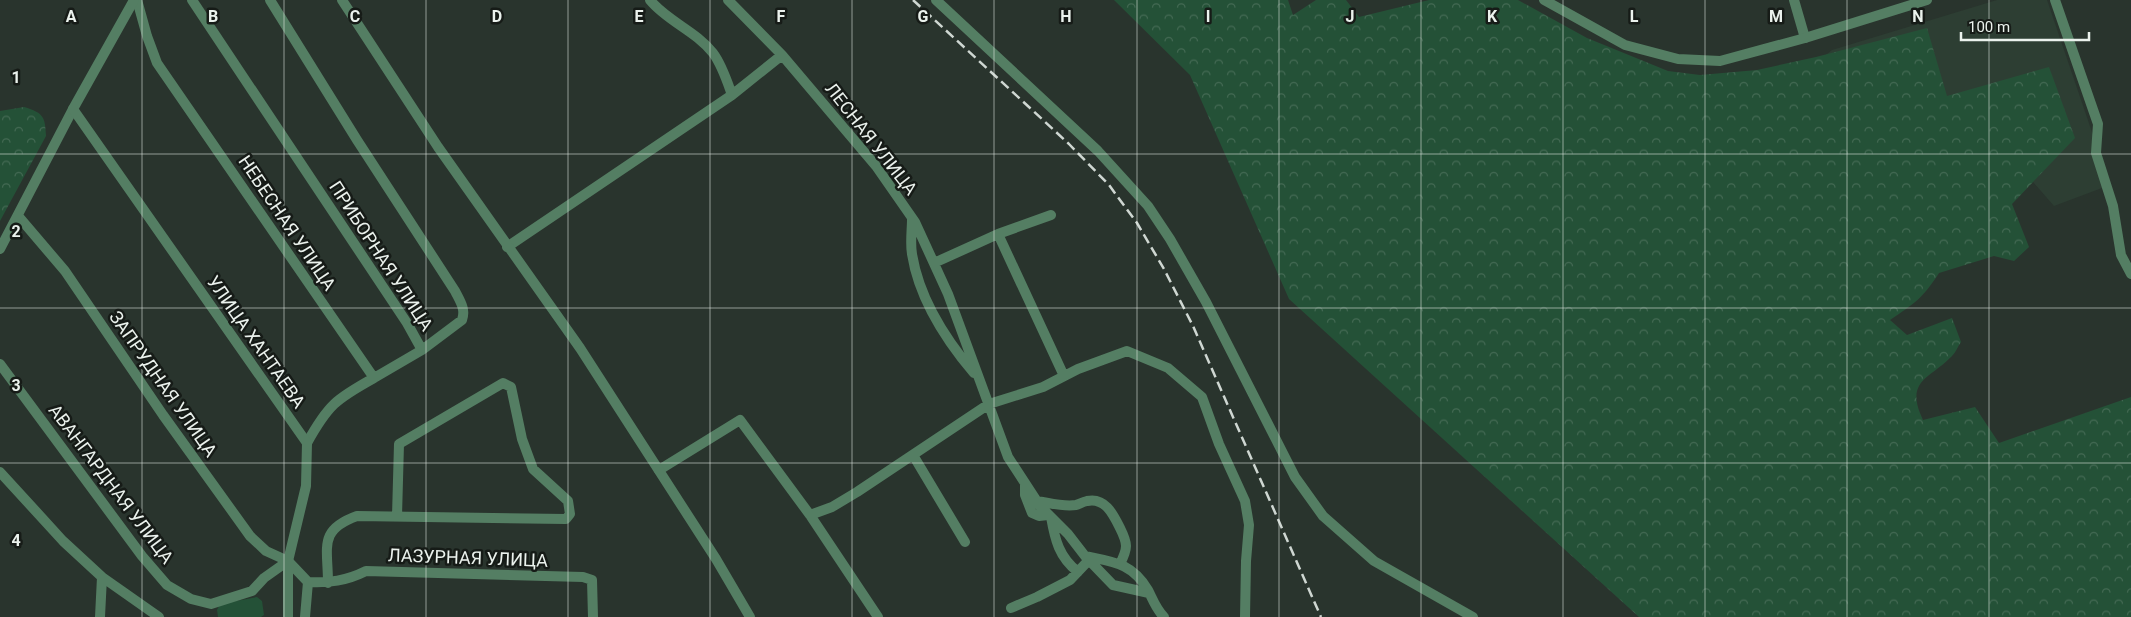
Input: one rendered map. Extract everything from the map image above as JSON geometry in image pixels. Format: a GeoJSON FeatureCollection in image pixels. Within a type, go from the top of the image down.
{"type":"FeatureCollection","features":[{"type":"Feature","properties":{"kind":"street"},"geometry":{"type":"LineString","coordinates":[[0,249],[19,217],[74,110],[136,0]]}},
{"type":"Feature","properties":{"kind":"street","name":"НЕБЕСНАЯ УЛИЦА"},"geometry":{"type":"LineString","coordinates":[[136,0],[157,63],[374,378]]}},
{"type":"Feature","properties":{"kind":"street","name":"ПРИБОРНАЯ УЛИЦА"},"geometry":{"type":"LineString","coordinates":[[192,0],[408,324],[422,350],[462,320],[464,314],[463,306],[270,0]]}},
{"type":"Feature","properties":{"kind":"street"},"geometry":{"type":"LineString","coordinates":[[342,0],[438,147],[580,348],[660,470],[750,617]]}},
{"type":"Feature","properties":{"kind":"street"},"geometry":{"type":"LineString","coordinates":[[650,0],[659,10],[712,52],[732,95]]}},
{"type":"Feature","properties":{"kind":"street","name":"ЛЕСНАЯ УЛИЦА"},"geometry":{"type":"LineString","coordinates":[[728,0],[782,55],[876,166],[912,217],[948,294],[1008,457],[1037,501],[1113,585],[1149,593]]}},
{"type":"Feature","properties":{"kind":"street"},"geometry":{"type":"LineString","coordinates":[[936,0],[1098,151],[1148,206],[1170,238],[1206,302],[1294,477],[1323,516],[1374,561],[1473,617]]}},
{"type":"Feature","properties":{"kind":"street"},"geometry":{"type":"LineString","coordinates":[[1544,0],[1625,45],[1678,60],[1720,61],[1805,38],[1927,0]]}},
{"type":"Feature","properties":{"kind":"street"},"geometry":{"type":"LineString","coordinates":[[1794,0],[1805,38]]}},
{"type":"Feature","properties":{"kind":"street"},"geometry":{"type":"LineString","coordinates":[[2055,0],[2098,124],[2096,153],[2113,206],[2121,255],[2131,274]]}},
{"type":"Feature","properties":{"kind":"street"},"geometry":{"type":"LineString","coordinates":[[507,247],[732,95],[782,55]]}},
{"type":"Feature","properties":{"kind":"street","name":"УЛИЦА ХАНТАЕВА"},"geometry":{"type":"LineString","coordinates":[[74,110],[307,443]]}},
{"type":"Feature","properties":{"kind":"street"},"geometry":{"type":"LineString","coordinates":[[934,263],[998,234],[1051,215]]}},
{"type":"Feature","properties":{"kind":"street","name":"ЗАПРУДНАЯ УЛИЦА"},"geometry":{"type":"LineString","coordinates":[[19,217],[65,271],[162,415],[250,536],[266,551],[288,561]]}},
{"type":"Feature","properties":{"kind":"street"},"geometry":{"type":"LineString","coordinates":[[912,217],[912,253],[923,293],[957,353],[979,379]]}},
{"type":"Feature","properties":{"kind":"street"},"geometry":{"type":"LineString","coordinates":[[998,234],[1064,376]]}},
{"type":"Feature","properties":{"kind":"street"},"geometry":{"type":"LineString","coordinates":[[288,617],[288,561],[306,486],[307,443],[322,416],[341,396],[422,350]]}},
{"type":"Feature","properties":{"kind":"street"},"geometry":{"type":"LineString","coordinates":[[810,515],[832,507],[989,404],[1043,387],[1064,376],[1127,351],[1168,368],[1202,397],[1244,501],[1248,517],[1245,617]]}},
{"type":"Feature","properties":{"kind":"street","name":"АВАНГАРДНАЯ УЛИЦА"},"geometry":{"type":"LineString","coordinates":[[0,364],[142,556],[167,585],[191,599],[211,604],[252,591],[264,578],[288,561]]}},
{"type":"Feature","properties":{"kind":"street"},"geometry":{"type":"LineString","coordinates":[[328,583],[328,540],[331,530],[341,522],[357,516],[566,519],[570,514],[568,501],[534,469],[522,439],[511,387],[503,383],[399,444],[397,516]]}},
{"type":"Feature","properties":{"kind":"street"},"geometry":{"type":"LineString","coordinates":[[660,470],[740,420],[810,515],[878,617]]}},
{"type":"Feature","properties":{"kind":"street"},"geometry":{"type":"LineString","coordinates":[[913,455],[965,542]]}},
{"type":"Feature","properties":{"kind":"street"},"geometry":{"type":"LineString","coordinates":[[0,472],[62,541],[102,577],[159,617]]}},
{"type":"Feature","properties":{"kind":"street"},"geometry":{"type":"LineString","coordinates":[[1025,482],[1025,495],[1032,513],[1039,516],[1049,516],[1059,552],[1067,563],[1078,572]]}},
{"type":"Feature","properties":{"kind":"street"},"geometry":{"type":"LineString","coordinates":[[1037,501],[1059,506],[1075,505],[1089,501],[1101,502],[1112,511],[1126,541],[1127,550],[1120,564]]}},
{"type":"Feature","properties":{"kind":"street"},"geometry":{"type":"LineString","coordinates":[[1011,608],[1037,598],[1070,580],[1087,558],[1129,567],[1139,576],[1153,603],[1164,617]]}},
{"type":"Feature","properties":{"kind":"street"},"geometry":{"type":"LineString","coordinates":[[288,561],[308,582],[304,617]]}},
{"type":"Feature","properties":{"kind":"street","name":"ЛАЗУРНАЯ УЛИЦА"},"geometry":{"type":"LineString","coordinates":[[308,582],[328,583],[350,579],[366,571],[583,577],[592,580],[593,617]]}},
{"type":"Feature","properties":{"kind":"street"},"geometry":{"type":"LineString","coordinates":[[100,617],[102,577]]}},
{"type":"Feature","properties":{"kind":"shaded area"},"geometry":{"type":"Polygon","coordinates":[[[1997,0],[2047,0],[2110,185],[2054,206],[2013,159],[1774,97],[1832,50],[1997,0]]]}},
{"type":"Feature","properties":{"kind":"green space"},"geometry":{"type":"Polygon","coordinates":[[[1114,0],[1288,0],[1293,15],[1316,0],[1346,0],[1359,17],[1429,0],[1518,0],[1587,38],[1668,71],[1700,75],[1757,70],[1816,57],[1927,28],[1947,96],[2049,67],[2075,138],[2012,204],[2029,247],[2014,261],[1994,256],[1939,273],[1918,300],[1890,320],[1907,335],[1952,318],[1961,342],[1955,353],[1928,376],[1918,388],[1916,396],[1923,420],[1975,407],[1999,443],[2131,397],[2131,617],[1639,617],[1289,299],[1190,75],[1114,0]]]}},
{"type":"Feature","properties":{"kind":"green space"},"geometry":{"type":"Polygon","coordinates":[[[24,107],[36,111],[42,117],[46,136],[0,221],[0,111],[24,107]]]}},
{"type":"Feature","properties":{"kind":"green space"},"geometry":{"type":"Polygon","coordinates":[[[257,597],[262,601],[264,615],[261,617],[218,617],[217,610],[220,604],[257,597]]]}},
{"type":"Feature","properties":{"kind":"railway"},"geometry":{"type":"LineString","coordinates":[[913,0],[1069,144],[1109,185],[1137,223],[1164,269],[1193,326],[1321,617]]}}]}
